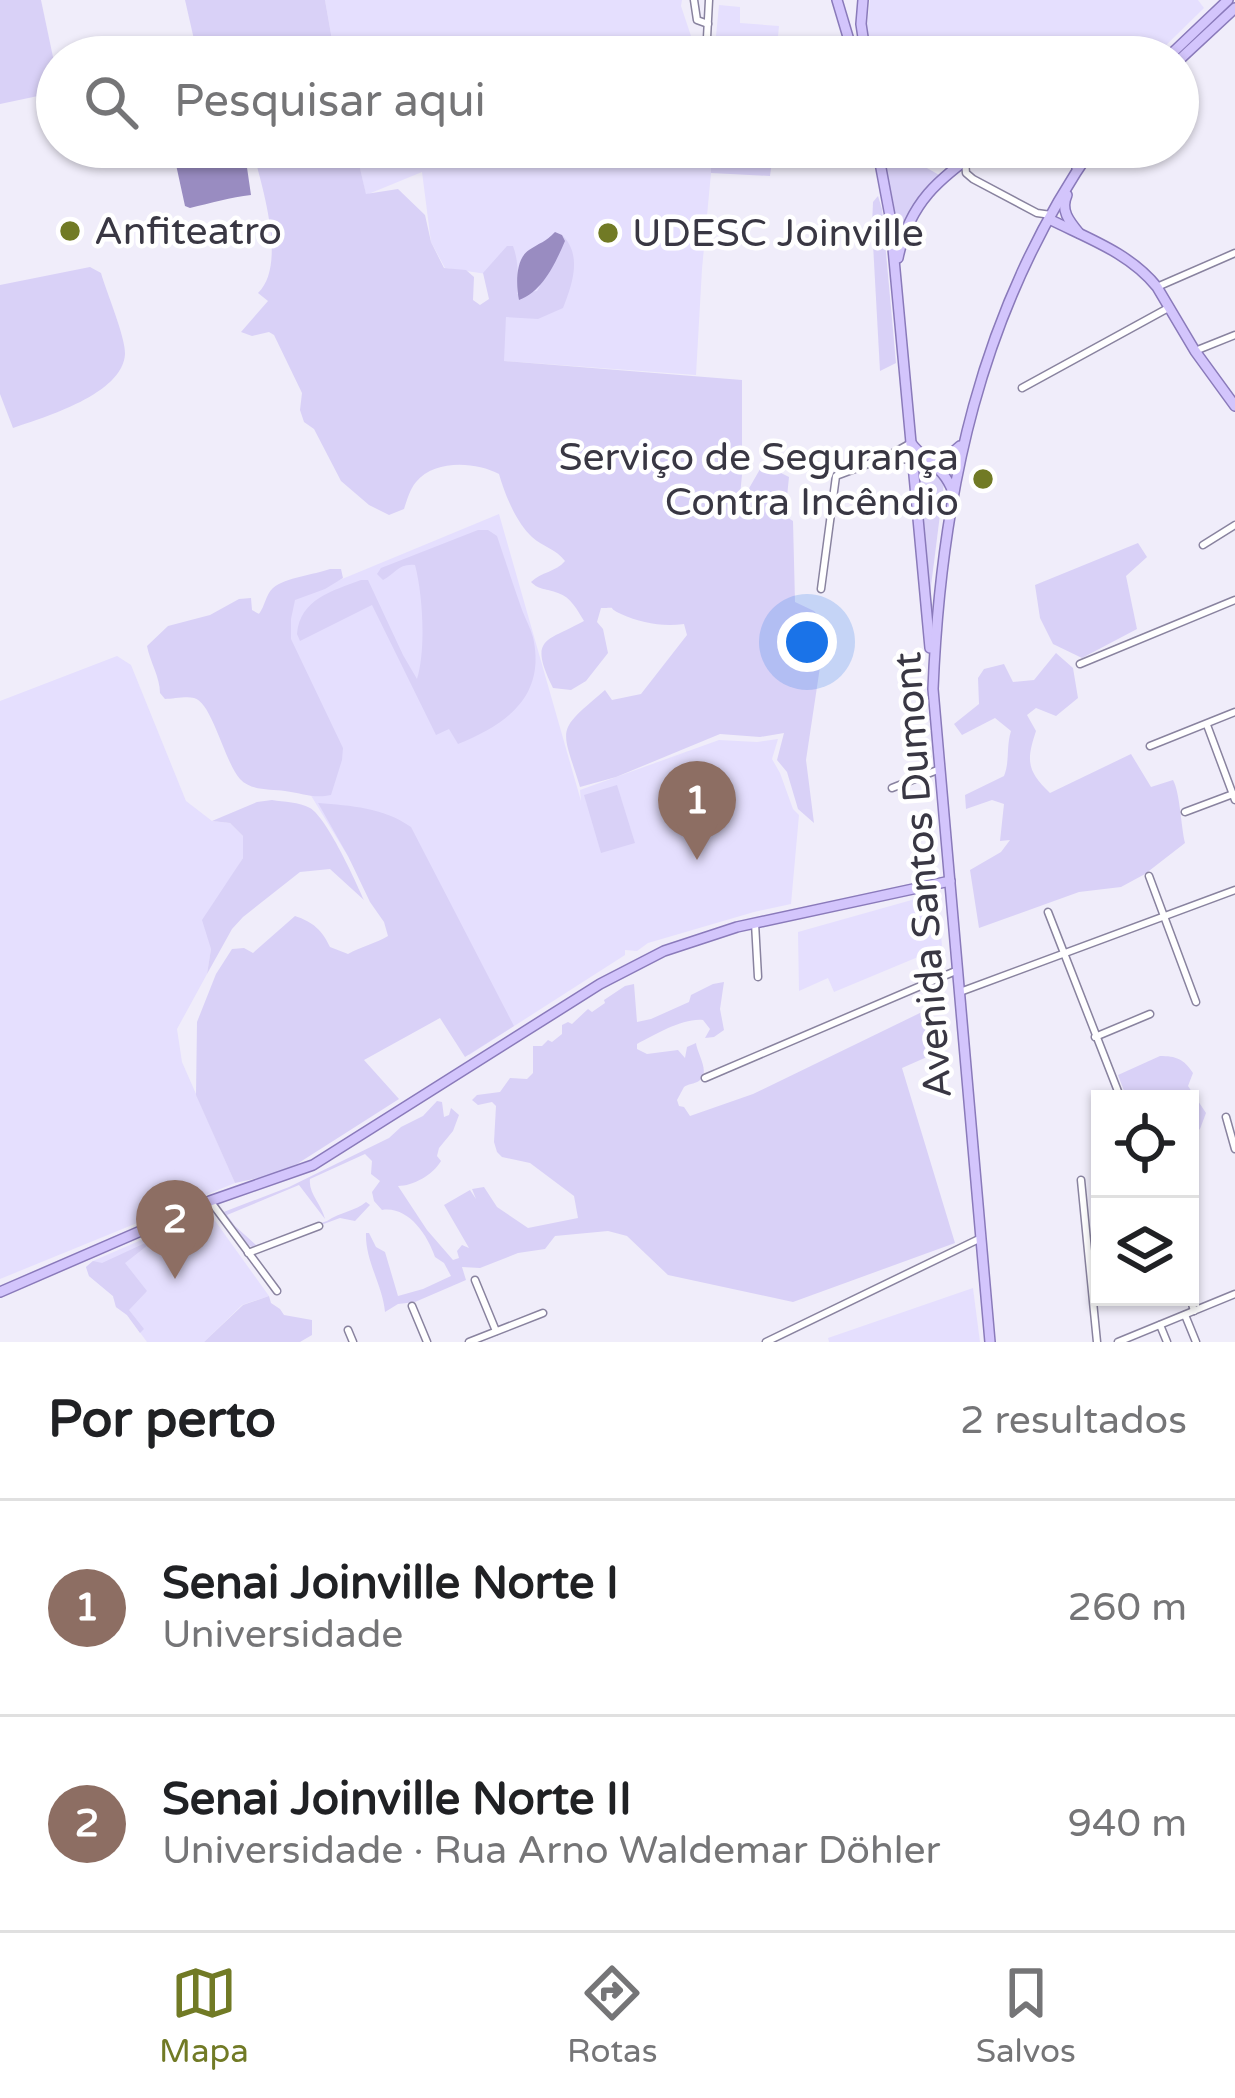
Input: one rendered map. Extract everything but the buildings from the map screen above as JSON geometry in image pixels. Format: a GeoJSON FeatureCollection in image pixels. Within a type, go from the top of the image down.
{"type":"FeatureCollection","features":[{"type":"Feature","properties":{"kind":"main road"},"geometry":{"type":"LineString","coordinates":[[837,0],[848,36]]}},
{"type":"Feature","properties":{"kind":"main road"},"geometry":{"type":"LineString","coordinates":[[1190,36],[1228,0]]}},
{"type":"Feature","properties":{"kind":"main road"},"geometry":{"type":"LineString","coordinates":[[863,2],[863,36]]}},
{"type":"Feature","properties":{"kind":"main road"},"geometry":{"type":"LineString","coordinates":[[1199,41],[1235,8]]}},
{"type":"Feature","properties":{"kind":"main road"},"geometry":{"type":"LineString","coordinates":[[881,168],[896,269],[933,689]]}},
{"type":"Feature","properties":{"kind":"main road"},"geometry":{"type":"LineString","coordinates":[[896,269],[914,210],[958,168]]}},
{"type":"Feature","properties":{"kind":"main road"},"geometry":{"type":"LineString","coordinates":[[1076,168],[1076,173]]}},
{"type":"Feature","properties":{"kind":"main road","name":"Avenida Santos Dumont"},"geometry":{"type":"LineString","coordinates":[[990,1342],[933,689],[938,608],[953,492],[983,366],[1000,318],[1079,168]]}},
{"type":"Feature","properties":{"kind":"main road"},"geometry":{"type":"LineString","coordinates":[[1083,168],[1064,204],[1067,218],[1083,236]]}},
{"type":"Feature","properties":{"kind":"main road"},"geometry":{"type":"LineString","coordinates":[[1050,217],[1133,263],[1157,287],[1235,406]]}},
{"type":"Feature","properties":{"kind":"main road"},"geometry":{"type":"LineString","coordinates":[[913,460],[949,457],[964,442]]}},
{"type":"Feature","properties":{"kind":"main road"},"geometry":{"type":"LineString","coordinates":[[911,443],[945,475],[953,492]]}},
{"type":"Feature","properties":{"kind":"main road"},"geometry":{"type":"LineString","coordinates":[[0,1292],[210,1201],[327,1158],[583,995],[691,940],[950,881]]}},
{"type":"Feature","properties":{"kind":"street"},"geometry":{"type":"LineString","coordinates":[[694,0],[697,20],[708,24]]}},
{"type":"Feature","properties":{"kind":"street"},"geometry":{"type":"LineString","coordinates":[[707,36],[710,0]]}},
{"type":"Feature","properties":{"kind":"street"},"geometry":{"type":"LineString","coordinates":[[965,168],[973,179],[1050,217]]}},
{"type":"Feature","properties":{"kind":"street"},"geometry":{"type":"LineString","coordinates":[[1157,287],[1235,253]]}},
{"type":"Feature","properties":{"kind":"street"},"geometry":{"type":"LineString","coordinates":[[1022,388],[1170,307]]}},
{"type":"Feature","properties":{"kind":"street"},"geometry":{"type":"LineString","coordinates":[[1196,351],[1235,335]]}},
{"type":"Feature","properties":{"kind":"street"},"geometry":{"type":"LineString","coordinates":[[821,589],[836,476],[911,443]]}},
{"type":"Feature","properties":{"kind":"street"},"geometry":{"type":"LineString","coordinates":[[884,458],[913,460]]}},
{"type":"Feature","properties":{"kind":"street"},"geometry":{"type":"LineString","coordinates":[[1203,545],[1235,525]]}},
{"type":"Feature","properties":{"kind":"street"},"geometry":{"type":"LineString","coordinates":[[1081,664],[1235,600]]}},
{"type":"Feature","properties":{"kind":"street"},"geometry":{"type":"LineString","coordinates":[[1150,746],[1235,712]]}},
{"type":"Feature","properties":{"kind":"street"},"geometry":{"type":"LineString","coordinates":[[1185,812],[1234,797],[1206,724]]}},
{"type":"Feature","properties":{"kind":"street"},"geometry":{"type":"LineString","coordinates":[[892,788],[940,770]]}},
{"type":"Feature","properties":{"kind":"street"},"geometry":{"type":"LineString","coordinates":[[1150,876],[1196,1002]]}},
{"type":"Feature","properties":{"kind":"street"},"geometry":{"type":"LineString","coordinates":[[960,992],[1235,890]]}},
{"type":"Feature","properties":{"kind":"street"},"geometry":{"type":"LineString","coordinates":[[1048,912],[1117,1090]]}},
{"type":"Feature","properties":{"kind":"street"},"geometry":{"type":"LineString","coordinates":[[755,923],[758,977]]}},
{"type":"Feature","properties":{"kind":"street"},"geometry":{"type":"LineString","coordinates":[[705,1078],[958,970]]}},
{"type":"Feature","properties":{"kind":"street"},"geometry":{"type":"LineString","coordinates":[[1096,1037],[1150,1014]]}},
{"type":"Feature","properties":{"kind":"street"},"geometry":{"type":"LineString","coordinates":[[1226,1117],[1235,1149]]}},
{"type":"Feature","properties":{"kind":"street"},"geometry":{"type":"LineString","coordinates":[[1081,1180],[1097,1342]]}},
{"type":"Feature","properties":{"kind":"street"},"geometry":{"type":"LineString","coordinates":[[210,1201],[277,1292]]}},
{"type":"Feature","properties":{"kind":"street"},"geometry":{"type":"LineString","coordinates":[[248,1252],[319,1226]]}},
{"type":"Feature","properties":{"kind":"street"},"geometry":{"type":"LineString","coordinates":[[766,1342],[981,1238]]}},
{"type":"Feature","properties":{"kind":"street"},"geometry":{"type":"LineString","coordinates":[[476,1280],[496,1331]]}},
{"type":"Feature","properties":{"kind":"street"},"geometry":{"type":"LineString","coordinates":[[1118,1342],[1235,1294]]}},
{"type":"Feature","properties":{"kind":"street"},"geometry":{"type":"LineString","coordinates":[[412,1306],[427,1342]]}},
{"type":"Feature","properties":{"kind":"street"},"geometry":{"type":"LineString","coordinates":[[1189,1306],[1196,1342]]}},
{"type":"Feature","properties":{"kind":"street"},"geometry":{"type":"LineString","coordinates":[[470,1342],[543,1312]]}},
{"type":"Feature","properties":{"kind":"street"},"geometry":{"type":"LineString","coordinates":[[1160,1325],[1167,1342]]}},
{"type":"Feature","properties":{"kind":"street"},"geometry":{"type":"LineString","coordinates":[[348,1330],[353,1342]]}},
{"type":"Feature","properties":{"kind":"shaded area"},"geometry":{"type":"Polygon","coordinates":[[[0,0],[41,0],[49,36],[36,36],[36,96],[0,104],[0,0]]]}},
{"type":"Feature","properties":{"kind":"shaded area"},"geometry":{"type":"Polygon","coordinates":[[[185,0],[325,0],[331,36],[193,36],[185,0]]]}},
{"type":"Feature","properties":{"kind":"shaded area"},"geometry":{"type":"Polygon","coordinates":[[[325,0],[682,0],[691,36],[331,36],[325,0]]]}},
{"type":"Feature","properties":{"kind":"shaded area"},"geometry":{"type":"Polygon","coordinates":[[[870,0],[1198,0],[1204,8],[1175,36],[868,36],[870,0]]]}},
{"type":"Feature","properties":{"kind":"shaded area"},"geometry":{"type":"Polygon","coordinates":[[[719,5],[740,7],[740,23],[779,26],[778,36],[716,36],[719,5]]]}},
{"type":"Feature","properties":{"kind":"shaded area"},"geometry":{"type":"Polygon","coordinates":[[[177,168],[247,168],[251,195],[185,206],[177,168]]]}},
{"type":"Feature","properties":{"kind":"shaded area"},"geometry":{"type":"Polygon","coordinates":[[[257,168],[360,168],[366,194],[398,189],[425,215],[444,268],[466,270],[474,277],[473,300],[480,305],[489,299],[483,273],[507,246],[513,246],[516,258],[517,294],[537,291],[565,241],[562,235],[568,243],[574,261],[563,308],[538,319],[506,317],[504,361],[742,380],[740,495],[744,497],[763,464],[789,477],[785,516],[793,521],[795,602],[814,611],[837,637],[823,647],[806,760],[814,823],[798,809],[787,772],[777,760],[784,733],[760,737],[720,734],[580,787],[566,740],[570,723],[605,690],[612,700],[641,694],[687,635],[684,624],[652,624],[601,608],[597,622],[608,653],[586,681],[571,690],[553,688],[542,659],[545,643],[584,621],[567,598],[531,582],[565,561],[526,531],[499,474],[468,465],[434,469],[414,485],[404,509],[389,515],[341,481],[314,429],[304,422],[302,393],[274,335],[241,332],[268,301],[258,293],[271,263],[266,202],[257,168]]]}},
{"type":"Feature","properties":{"kind":"shaded area","name":"UDESC Joinville"},"geometry":{"type":"Polygon","coordinates":[[[360,168],[711,168],[696,375],[503,361],[508,277],[445,268],[431,242],[422,172],[366,195],[360,168]]]}},
{"type":"Feature","properties":{"kind":"shaded area"},"geometry":{"type":"Polygon","coordinates":[[[711,168],[771,168],[770,176],[711,173],[711,168]]]}},
{"type":"Feature","properties":{"kind":"shaded area"},"geometry":{"type":"Polygon","coordinates":[[[886,168],[927,168],[941,176],[913,205],[899,233],[886,168]]]}},
{"type":"Feature","properties":{"kind":"shaded area"},"geometry":{"type":"Polygon","coordinates":[[[878,196],[896,363],[880,371],[872,226],[873,202],[878,196]]]}},
{"type":"Feature","properties":{"kind":"shaded area"},"geometry":{"type":"Polygon","coordinates":[[[555,232],[565,241],[552,267],[535,290],[519,300],[517,280],[524,254],[555,232]]]}},
{"type":"Feature","properties":{"kind":"shaded area"},"geometry":{"type":"Polygon","coordinates":[[[90,267],[101,273],[119,326],[125,354],[121,368],[111,381],[80,402],[13,428],[0,394],[0,285],[90,267]]]}},
{"type":"Feature","properties":{"kind":"shaded area"},"geometry":{"type":"Polygon","coordinates":[[[916,465],[935,469],[944,483],[930,594],[916,465]]]}},
{"type":"Feature","properties":{"kind":"shaded area"},"geometry":{"type":"Polygon","coordinates":[[[499,514],[581,801],[580,790],[719,740],[778,739],[772,759],[799,815],[791,904],[648,943],[637,951],[625,950],[625,955],[469,1055],[212,633],[499,514]]]}},
{"type":"Feature","properties":{"kind":"shaded area"},"geometry":{"type":"Polygon","coordinates":[[[478,530],[497,536],[532,633],[536,662],[527,694],[517,707],[491,728],[458,744],[449,729],[436,735],[372,605],[300,641],[297,634],[311,604],[368,580],[417,679],[422,622],[415,565],[401,567],[383,580],[377,574],[381,568],[478,530]]]}},
{"type":"Feature","properties":{"kind":"shaded area"},"geometry":{"type":"Polygon","coordinates":[[[1138,543],[1147,557],[1126,576],[1137,629],[1082,658],[1053,644],[1040,618],[1035,585],[1138,543]]]}},
{"type":"Feature","properties":{"kind":"shaded area"},"geometry":{"type":"Polygon","coordinates":[[[341,569],[343,578],[295,600],[291,639],[343,748],[331,795],[250,786],[234,771],[201,702],[191,697],[165,699],[160,693],[147,646],[168,626],[210,615],[239,599],[251,598],[252,610],[259,614],[279,584],[341,569]]]}},
{"type":"Feature","properties":{"kind":"shaded area"},"geometry":{"type":"Polygon","coordinates":[[[1056,653],[1073,668],[1078,698],[1056,716],[1036,708],[1027,715],[1036,731],[1030,758],[1037,778],[1050,793],[1131,754],[1151,787],[1173,780],[1185,843],[1121,887],[1079,892],[979,928],[970,870],[1001,852],[1010,840],[1000,841],[1004,804],[992,800],[966,809],[965,795],[1004,776],[1011,731],[995,718],[962,735],[954,724],[979,704],[978,678],[984,669],[1004,664],[1013,682],[1034,680],[1056,653]]]}},
{"type":"Feature","properties":{"kind":"shaded area"},"geometry":{"type":"Polygon","coordinates":[[[117,656],[131,665],[186,801],[212,821],[230,823],[243,836],[243,858],[215,903],[208,932],[207,974],[177,1029],[182,1062],[235,1183],[0,1279],[0,701],[117,656]]]}},
{"type":"Feature","properties":{"kind":"shaded area"},"geometry":{"type":"Polygon","coordinates":[[[617,785],[635,843],[601,853],[584,795],[617,785]]]}},
{"type":"Feature","properties":{"kind":"shaded area"},"geometry":{"type":"Polygon","coordinates":[[[272,800],[301,804],[317,814],[364,900],[330,869],[300,872],[232,929],[207,974],[211,949],[202,920],[243,858],[243,836],[230,823],[212,821],[272,800]]]}},
{"type":"Feature","properties":{"kind":"shaded area"},"geometry":{"type":"Polygon","coordinates":[[[318,803],[378,811],[411,827],[514,1026],[465,1057],[440,1018],[364,1060],[399,1099],[297,1164],[235,1183],[196,1095],[197,1022],[216,974],[232,949],[253,953],[295,916],[316,927],[330,947],[348,954],[388,936],[318,803]]]}},
{"type":"Feature","properties":{"kind":"shaded area"},"geometry":{"type":"Polygon","coordinates":[[[938,895],[942,947],[834,992],[828,978],[799,991],[798,932],[938,895]]]}},
{"type":"Feature","properties":{"kind":"shaded area"},"geometry":{"type":"Polygon","coordinates":[[[724,982],[720,1009],[724,1030],[705,1038],[710,1029],[703,1020],[695,1020],[637,1044],[647,1054],[678,1050],[685,1058],[687,1047],[696,1043],[702,1077],[684,1087],[677,1100],[690,1116],[753,1094],[922,1012],[936,1053],[902,1068],[955,1243],[793,1302],[668,1275],[627,1236],[608,1231],[555,1236],[545,1249],[518,1253],[480,1268],[462,1267],[466,1280],[385,1312],[366,1233],[385,1252],[398,1296],[451,1276],[415,1223],[400,1212],[382,1210],[374,1201],[372,1192],[380,1181],[371,1174],[372,1161],[365,1154],[310,1179],[325,1219],[299,1185],[227,1215],[256,1245],[327,1221],[366,1202],[370,1205],[355,1221],[340,1218],[255,1249],[221,1213],[289,1187],[389,1138],[437,1101],[442,1102],[444,1117],[451,1108],[459,1115],[439,1148],[441,1161],[422,1179],[398,1186],[453,1260],[459,1258],[462,1245],[469,1248],[444,1205],[470,1190],[476,1199],[472,1189],[484,1187],[497,1207],[528,1228],[578,1218],[574,1196],[530,1163],[497,1152],[496,1106],[472,1100],[500,1092],[510,1078],[527,1079],[533,1073],[533,1046],[552,1042],[562,1034],[562,1025],[572,1024],[588,1009],[592,1012],[625,986],[634,984],[637,1022],[724,982]]]}},
{"type":"Feature","properties":{"kind":"shaded area"},"geometry":{"type":"Polygon","coordinates":[[[1160,1056],[1179,1059],[1193,1073],[1191,1090],[1124,1090],[1118,1075],[1160,1056]]]}},
{"type":"Feature","properties":{"kind":"shaded area"},"geometry":{"type":"Polygon","coordinates":[[[1199,1102],[1206,1113],[1199,1130],[1199,1102]]]}},
{"type":"Feature","properties":{"kind":"shaded area"},"geometry":{"type":"Polygon","coordinates":[[[208,1211],[269,1296],[242,1305],[204,1342],[147,1342],[86,1267],[208,1211]]]}},
{"type":"Feature","properties":{"kind":"shaded area"},"geometry":{"type":"Polygon","coordinates":[[[169,1232],[173,1237],[158,1246],[153,1241],[125,1263],[147,1291],[129,1310],[144,1329],[140,1333],[86,1267],[169,1232]]]}},
{"type":"Feature","properties":{"kind":"shaded area"},"geometry":{"type":"Polygon","coordinates":[[[973,1288],[980,1342],[829,1342],[828,1338],[973,1288]]]}},
{"type":"Feature","properties":{"kind":"shaded area"},"geometry":{"type":"Polygon","coordinates":[[[269,1296],[284,1315],[312,1320],[312,1335],[300,1342],[204,1342],[243,1305],[269,1296]]]}},
{"type":"Feature","properties":{"kind":"place","name":"Anfiteatro"},"geometry":{"type":"Point","coordinates":[70,231]}},
{"type":"Feature","properties":{"kind":"place","name":"UDESC Joinville"},"geometry":{"type":"Point","coordinates":[608,233]}},
{"type":"Feature","properties":{"kind":"place","name":"Serviço de Segurança Contra Incêndio"},"geometry":{"type":"Point","coordinates":[983,479]}},
{"type":"Feature","properties":{"kind":"place","name":"Senai Joinville Norte I"},"geometry":{"type":"Point","coordinates":[697,860]}},
{"type":"Feature","properties":{"kind":"place","name":"Senai Joinville Norte II"},"geometry":{"type":"Point","coordinates":[175,1279]}}]}
